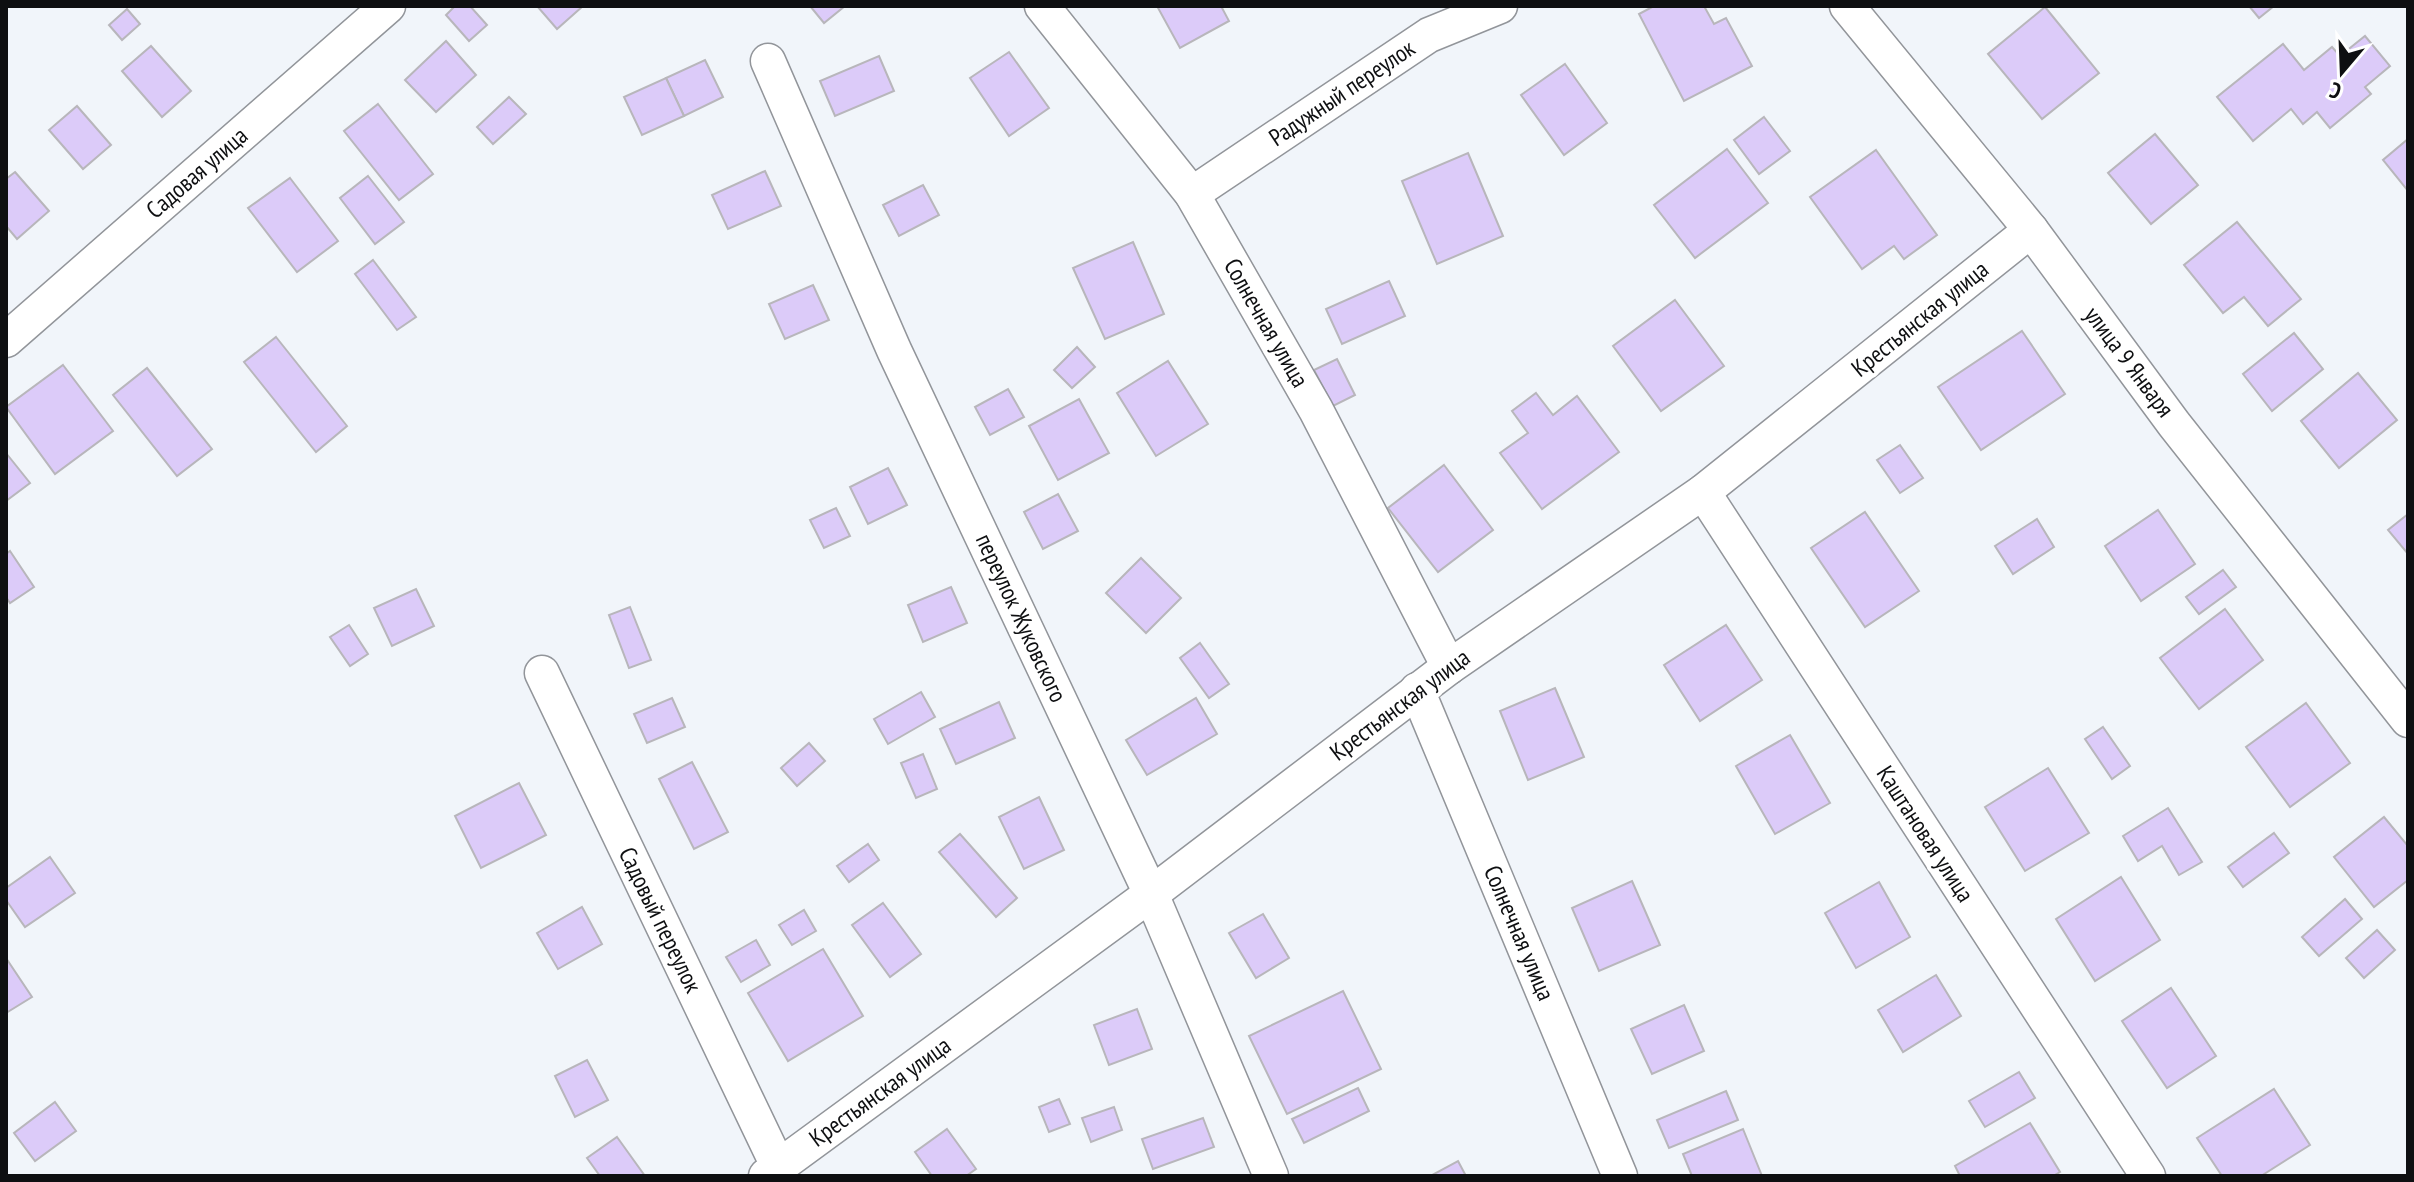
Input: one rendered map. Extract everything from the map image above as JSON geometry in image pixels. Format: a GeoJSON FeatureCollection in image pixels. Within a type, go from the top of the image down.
{"type":"FeatureCollection","features":[{"type":"Feature","properties":{"kind":"street","name":"Садовая улица"},"geometry":{"type":"LineString","coordinates":[[6,340],[388,6]]}},
{"type":"Feature","properties":{"kind":"street","name":"Радужный переулок"},"geometry":{"type":"LineString","coordinates":[[1192,194],[1429,35],[1500,6]]}},
{"type":"Feature","properties":{"kind":"street","name":"улица 9 Января"},"geometry":{"type":"LineString","coordinates":[[1847,6],[2031,230],[2174,424],[2408,720]]}},
{"type":"Feature","properties":{"kind":"street","name":"Солнечная улица"},"geometry":{"type":"LineString","coordinates":[[1052,9],[1192,194],[1316,410],[1449,667]]}},
{"type":"Feature","properties":{"kind":"street","name":"переулок Жуковского"},"geometry":{"type":"LineString","coordinates":[[768,61],[894,350],[1151,894],[1271,1176]]}},
{"type":"Feature","properties":{"kind":"street","name":"Крестьянская улица"},"geometry":{"type":"LineString","coordinates":[[772,1171],[1151,894],[1417,690],[1703,492],[2031,230]]}},
{"type":"Feature","properties":{"kind":"street","name":"Каштановая улица"},"geometry":{"type":"LineString","coordinates":[[1703,492],[2148,1176]]}},
{"type":"Feature","properties":{"kind":"street","name":"Садовый переулок"},"geometry":{"type":"LineString","coordinates":[[542,673],[772,1171]]}},
{"type":"Feature","properties":{"kind":"street","name":"Солнечная улица"},"geometry":{"type":"LineString","coordinates":[[1417,690],[1620,1176]]}},
{"type":"Feature","properties":{"kind":"building"},"geometry":{"type":"Polygon","coordinates":[[[455,6],[470,6],[487,25],[469,41],[446,15],[455,6]]]}},
{"type":"Feature","properties":{"kind":"building"},"geometry":{"type":"Polygon","coordinates":[[[537,6],[583,6],[557,29],[537,6]]]}},
{"type":"Feature","properties":{"kind":"building"},"geometry":{"type":"Polygon","coordinates":[[[810,6],[845,6],[824,23],[810,6]]]}},
{"type":"Feature","properties":{"kind":"building"},"geometry":{"type":"Polygon","coordinates":[[[1157,6],[1221,6],[1229,21],[1180,48],[1157,6]]]}},
{"type":"Feature","properties":{"kind":"building"},"geometry":{"type":"Polygon","coordinates":[[[1654,6],[1704,6],[1714,24],[1726,18],[1752,66],[1684,101],[1639,14],[1654,6]]]}},
{"type":"Feature","properties":{"kind":"building"},"geometry":{"type":"Polygon","coordinates":[[[2249,6],[2274,6],[2259,18],[2249,6]]]}},
{"type":"Feature","properties":{"kind":"building"},"geometry":{"type":"Polygon","coordinates":[[[2045,7],[2099,73],[2042,119],[1988,54],[2045,7]]]}},
{"type":"Feature","properties":{"kind":"building"},"geometry":{"type":"Polygon","coordinates":[[[127,9],[140,24],[122,40],[109,25],[127,9]]]}},
{"type":"Feature","properties":{"kind":"building"},"geometry":{"type":"Polygon","coordinates":[[[2365,36],[2390,66],[2365,87],[2371,94],[2330,128],[2317,112],[2303,124],[2291,109],[2253,141],[2217,97],[2283,44],[2304,70],[2332,47],[2340,56],[2365,36]]]}},
{"type":"Feature","properties":{"kind":"building"},"geometry":{"type":"Polygon","coordinates":[[[446,41],[476,75],[436,112],[405,80],[446,41]]]}},
{"type":"Feature","properties":{"kind":"building"},"geometry":{"type":"Polygon","coordinates":[[[151,46],[191,91],[162,117],[122,71],[151,46]]]}},
{"type":"Feature","properties":{"kind":"building"},"geometry":{"type":"Polygon","coordinates":[[[1009,52],[1049,108],[1009,136],[970,78],[1009,52]]]}},
{"type":"Feature","properties":{"kind":"building"},"geometry":{"type":"Polygon","coordinates":[[[879,56],[894,91],[835,116],[820,81],[879,56]]]}},
{"type":"Feature","properties":{"kind":"building"},"geometry":{"type":"Polygon","coordinates":[[[705,60],[723,97],[684,116],[666,78],[705,60]]]}},
{"type":"Feature","properties":{"kind":"building"},"geometry":{"type":"Polygon","coordinates":[[[1565,64],[1607,123],[1564,155],[1521,95],[1565,64]]]}},
{"type":"Feature","properties":{"kind":"building"},"geometry":{"type":"Polygon","coordinates":[[[666,78],[684,116],[642,135],[624,97],[666,78]]]}},
{"type":"Feature","properties":{"kind":"building"},"geometry":{"type":"Polygon","coordinates":[[[509,97],[526,114],[493,144],[477,127],[509,97]]]}},
{"type":"Feature","properties":{"kind":"building"},"geometry":{"type":"Polygon","coordinates":[[[378,104],[433,174],[399,200],[344,131],[378,104]]]}},
{"type":"Feature","properties":{"kind":"building"},"geometry":{"type":"Polygon","coordinates":[[[77,106],[111,145],[83,169],[49,130],[77,106]]]}},
{"type":"Feature","properties":{"kind":"building"},"geometry":{"type":"Polygon","coordinates":[[[1764,117],[1790,151],[1759,174],[1734,140],[1764,117]]]}},
{"type":"Feature","properties":{"kind":"building"},"geometry":{"type":"Polygon","coordinates":[[[2155,134],[2198,185],[2151,224],[2108,173],[2155,134]]]}},
{"type":"Feature","properties":{"kind":"building"},"geometry":{"type":"Polygon","coordinates":[[[2408,139],[2408,191],[2383,160],[2408,139]]]}},
{"type":"Feature","properties":{"kind":"building"},"geometry":{"type":"Polygon","coordinates":[[[1727,149],[1768,203],[1695,258],[1654,205],[1727,149]]]}},
{"type":"Feature","properties":{"kind":"building"},"geometry":{"type":"Polygon","coordinates":[[[1876,150],[1937,235],[1904,259],[1894,246],[1862,269],[1810,197],[1876,150]]]}},
{"type":"Feature","properties":{"kind":"building"},"geometry":{"type":"Polygon","coordinates":[[[1468,153],[1503,236],[1437,264],[1402,181],[1468,153]]]}},
{"type":"Feature","properties":{"kind":"building"},"geometry":{"type":"Polygon","coordinates":[[[765,171],[781,206],[728,229],[712,195],[765,171]]]}},
{"type":"Feature","properties":{"kind":"building"},"geometry":{"type":"Polygon","coordinates":[[[15,172],[49,211],[17,239],[6,226],[6,179],[15,172]]]}},
{"type":"Feature","properties":{"kind":"building"},"geometry":{"type":"Polygon","coordinates":[[[368,176],[404,222],[375,244],[340,198],[368,176]]]}},
{"type":"Feature","properties":{"kind":"building"},"geometry":{"type":"Polygon","coordinates":[[[290,178],[338,241],[297,272],[248,208],[290,178]]]}},
{"type":"Feature","properties":{"kind":"building"},"geometry":{"type":"Polygon","coordinates":[[[923,185],[939,215],[899,236],[883,205],[923,185]]]}},
{"type":"Feature","properties":{"kind":"building"},"geometry":{"type":"Polygon","coordinates":[[[2237,222],[2301,299],[2268,326],[2244,297],[2223,313],[2184,265],[2237,222]]]}},
{"type":"Feature","properties":{"kind":"building"},"geometry":{"type":"Polygon","coordinates":[[[1133,242],[1164,314],[1105,339],[1073,268],[1133,242]]]}},
{"type":"Feature","properties":{"kind":"building"},"geometry":{"type":"Polygon","coordinates":[[[373,260],[416,317],[397,330],[355,274],[373,260]]]}},
{"type":"Feature","properties":{"kind":"building"},"geometry":{"type":"Polygon","coordinates":[[[1389,281],[1405,316],[1342,344],[1326,309],[1389,281]]]}},
{"type":"Feature","properties":{"kind":"building"},"geometry":{"type":"Polygon","coordinates":[[[813,285],[829,320],[785,339],[769,304],[813,285]]]}},
{"type":"Feature","properties":{"kind":"building"},"geometry":{"type":"Polygon","coordinates":[[[1675,300],[1724,366],[1661,411],[1613,346],[1675,300]]]}},
{"type":"Feature","properties":{"kind":"building"},"geometry":{"type":"Polygon","coordinates":[[[2022,331],[2065,394],[1981,450],[1938,387],[2022,331]]]}},
{"type":"Feature","properties":{"kind":"building"},"geometry":{"type":"Polygon","coordinates":[[[2294,333],[2323,369],[2272,411],[2243,374],[2294,333]]]}},
{"type":"Feature","properties":{"kind":"building"},"geometry":{"type":"Polygon","coordinates":[[[276,337],[347,426],[316,452],[244,362],[276,337]]]}},
{"type":"Feature","properties":{"kind":"building"},"geometry":{"type":"Polygon","coordinates":[[[1077,347],[1095,367],[1072,388],[1054,370],[1077,347]]]}},
{"type":"Feature","properties":{"kind":"building"},"geometry":{"type":"Polygon","coordinates":[[[1337,359],[1355,395],[1333,406],[1314,370],[1337,359]]]}},
{"type":"Feature","properties":{"kind":"building"},"geometry":{"type":"Polygon","coordinates":[[[1168,361],[1208,424],[1156,456],[1117,393],[1168,361]]]}},
{"type":"Feature","properties":{"kind":"building"},"geometry":{"type":"Polygon","coordinates":[[[63,365],[113,431],[55,474],[6,407],[63,365]]]}},
{"type":"Feature","properties":{"kind":"building"},"geometry":{"type":"Polygon","coordinates":[[[147,368],[212,449],[177,476],[113,395],[147,368]]]}},
{"type":"Feature","properties":{"kind":"building"},"geometry":{"type":"Polygon","coordinates":[[[2358,373],[2397,420],[2339,468],[2301,421],[2358,373]]]}},
{"type":"Feature","properties":{"kind":"building"},"geometry":{"type":"Polygon","coordinates":[[[1008,389],[1024,417],[990,435],[975,407],[1008,389]]]}},
{"type":"Feature","properties":{"kind":"building"},"geometry":{"type":"Polygon","coordinates":[[[1536,393],[1553,415],[1577,396],[1619,452],[1542,509],[1500,453],[1528,433],[1512,411],[1536,393]]]}},
{"type":"Feature","properties":{"kind":"building"},"geometry":{"type":"Polygon","coordinates":[[[1079,399],[1109,453],[1058,480],[1029,426],[1079,399]]]}},
{"type":"Feature","properties":{"kind":"building"},"geometry":{"type":"Polygon","coordinates":[[[1900,445],[1923,478],[1900,493],[1877,460],[1900,445]]]}},
{"type":"Feature","properties":{"kind":"building"},"geometry":{"type":"Polygon","coordinates":[[[6,453],[30,483],[6,501],[6,453]]]}},
{"type":"Feature","properties":{"kind":"building"},"geometry":{"type":"Polygon","coordinates":[[[1444,465],[1493,530],[1438,572],[1388,508],[1444,465]]]}},
{"type":"Feature","properties":{"kind":"building"},"geometry":{"type":"Polygon","coordinates":[[[888,468],[907,505],[868,524],[850,487],[888,468]]]}},
{"type":"Feature","properties":{"kind":"building"},"geometry":{"type":"Polygon","coordinates":[[[1058,494],[1078,531],[1043,549],[1024,512],[1058,494]]]}},
{"type":"Feature","properties":{"kind":"building"},"geometry":{"type":"Polygon","coordinates":[[[836,508],[850,536],[824,548],[810,520],[836,508]]]}},
{"type":"Feature","properties":{"kind":"building"},"geometry":{"type":"Polygon","coordinates":[[[2158,510],[2195,564],[2141,601],[2105,546],[2158,510]]]}},
{"type":"Feature","properties":{"kind":"building"},"geometry":{"type":"Polygon","coordinates":[[[1865,512],[1919,591],[1865,627],[1811,548],[1865,512]]]}},
{"type":"Feature","properties":{"kind":"building"},"geometry":{"type":"Polygon","coordinates":[[[2408,514],[2408,554],[2388,530],[2408,514]]]}},
{"type":"Feature","properties":{"kind":"building"},"geometry":{"type":"Polygon","coordinates":[[[2037,519],[2054,547],[2013,574],[1995,546],[2037,519]]]}},
{"type":"Feature","properties":{"kind":"building"},"geometry":{"type":"Polygon","coordinates":[[[10,551],[34,587],[10,603],[6,597],[6,554],[10,551]]]}},
{"type":"Feature","properties":{"kind":"building"},"geometry":{"type":"Polygon","coordinates":[[[1141,558],[1181,598],[1146,633],[1106,593],[1141,558]]]}},
{"type":"Feature","properties":{"kind":"building"},"geometry":{"type":"Polygon","coordinates":[[[2223,570],[2236,587],[2199,614],[2186,597],[2223,570]]]}},
{"type":"Feature","properties":{"kind":"building"},"geometry":{"type":"Polygon","coordinates":[[[951,587],[967,623],[923,642],[908,605],[951,587]]]}},
{"type":"Feature","properties":{"kind":"building"},"geometry":{"type":"Polygon","coordinates":[[[416,589],[434,626],[392,646],[374,608],[416,589]]]}},
{"type":"Feature","properties":{"kind":"building"},"geometry":{"type":"Polygon","coordinates":[[[630,607],[651,660],[629,668],[609,615],[630,607]]]}},
{"type":"Feature","properties":{"kind":"building"},"geometry":{"type":"Polygon","coordinates":[[[2225,609],[2263,660],[2199,709],[2160,658],[2225,609]]]}},
{"type":"Feature","properties":{"kind":"building"},"geometry":{"type":"Polygon","coordinates":[[[349,625],[368,654],[350,666],[330,637],[349,625]]]}},
{"type":"Feature","properties":{"kind":"building"},"geometry":{"type":"Polygon","coordinates":[[[1726,625],[1762,680],[1700,721],[1664,665],[1726,625]]]}},
{"type":"Feature","properties":{"kind":"building"},"geometry":{"type":"Polygon","coordinates":[[[1200,643],[1229,684],[1209,698],[1180,658],[1200,643]]]}},
{"type":"Feature","properties":{"kind":"building"},"geometry":{"type":"Polygon","coordinates":[[[1555,688],[1584,757],[1528,780],[1500,711],[1555,688]]]}},
{"type":"Feature","properties":{"kind":"building"},"geometry":{"type":"Polygon","coordinates":[[[921,692],[935,717],[888,744],[874,719],[921,692]]]}},
{"type":"Feature","properties":{"kind":"building"},"geometry":{"type":"Polygon","coordinates":[[[672,698],[685,727],[647,743],[634,714],[672,698]]]}},
{"type":"Feature","properties":{"kind":"building"},"geometry":{"type":"Polygon","coordinates":[[[1196,698],[1217,734],[1147,775],[1126,740],[1196,698]]]}},
{"type":"Feature","properties":{"kind":"building"},"geometry":{"type":"Polygon","coordinates":[[[999,702],[1015,738],[956,764],[940,729],[999,702]]]}},
{"type":"Feature","properties":{"kind":"building"},"geometry":{"type":"Polygon","coordinates":[[[2306,703],[2350,763],[2290,807],[2246,747],[2306,703]]]}},
{"type":"Feature","properties":{"kind":"building"},"geometry":{"type":"Polygon","coordinates":[[[2103,727],[2130,766],[2112,779],[2085,739],[2103,727]]]}},
{"type":"Feature","properties":{"kind":"building"},"geometry":{"type":"Polygon","coordinates":[[[1790,735],[1830,803],[1775,834],[1736,766],[1790,735]]]}},
{"type":"Feature","properties":{"kind":"building"},"geometry":{"type":"Polygon","coordinates":[[[809,743],[825,761],[797,786],[781,768],[809,743]]]}},
{"type":"Feature","properties":{"kind":"building"},"geometry":{"type":"Polygon","coordinates":[[[923,754],[937,789],[916,798],[901,763],[923,754]]]}},
{"type":"Feature","properties":{"kind":"building"},"geometry":{"type":"Polygon","coordinates":[[[692,762],[728,832],[694,849],[659,779],[692,762]]]}},
{"type":"Feature","properties":{"kind":"building"},"geometry":{"type":"Polygon","coordinates":[[[2048,768],[2089,833],[2025,871],[1985,807],[2048,768]]]}},
{"type":"Feature","properties":{"kind":"building"},"geometry":{"type":"Polygon","coordinates":[[[519,783],[546,835],[481,868],[455,816],[519,783]]]}},
{"type":"Feature","properties":{"kind":"building"},"geometry":{"type":"Polygon","coordinates":[[[1039,797],[1064,850],[1024,869],[999,817],[1039,797]]]}},
{"type":"Feature","properties":{"kind":"building"},"geometry":{"type":"Polygon","coordinates":[[[2168,808],[2202,862],[2179,875],[2162,846],[2138,861],[2123,836],[2168,808]]]}},
{"type":"Feature","properties":{"kind":"building"},"geometry":{"type":"Polygon","coordinates":[[[2384,817],[2408,846],[2408,880],[2374,907],[2334,857],[2384,817]]]}},
{"type":"Feature","properties":{"kind":"building"},"geometry":{"type":"Polygon","coordinates":[[[2274,833],[2289,853],[2243,887],[2228,867],[2274,833]]]}},
{"type":"Feature","properties":{"kind":"building"},"geometry":{"type":"Polygon","coordinates":[[[960,834],[1017,898],[996,917],[939,852],[960,834]]]}},
{"type":"Feature","properties":{"kind":"building"},"geometry":{"type":"Polygon","coordinates":[[[868,844],[879,860],[849,882],[837,866],[868,844]]]}},
{"type":"Feature","properties":{"kind":"building"},"geometry":{"type":"Polygon","coordinates":[[[50,857],[75,893],[25,927],[6,900],[6,888],[50,857]]]}},
{"type":"Feature","properties":{"kind":"building"},"geometry":{"type":"Polygon","coordinates":[[[2121,877],[2160,940],[2095,981],[2056,919],[2121,877]]]}},
{"type":"Feature","properties":{"kind":"building"},"geometry":{"type":"Polygon","coordinates":[[[1632,881],[1660,945],[1599,971],[1572,908],[1632,881]]]}},
{"type":"Feature","properties":{"kind":"building"},"geometry":{"type":"Polygon","coordinates":[[[1879,882],[1910,937],[1856,968],[1825,913],[1879,882]]]}},
{"type":"Feature","properties":{"kind":"building"},"geometry":{"type":"Polygon","coordinates":[[[2345,899],[2362,919],[2319,956],[2302,937],[2345,899]]]}},
{"type":"Feature","properties":{"kind":"building"},"geometry":{"type":"Polygon","coordinates":[[[883,903],[921,954],[890,977],[852,925],[883,903]]]}},
{"type":"Feature","properties":{"kind":"building"},"geometry":{"type":"Polygon","coordinates":[[[582,907],[602,944],[558,969],[537,933],[582,907]]]}},
{"type":"Feature","properties":{"kind":"building"},"geometry":{"type":"Polygon","coordinates":[[[804,910],[816,931],[792,945],[779,925],[804,910]]]}},
{"type":"Feature","properties":{"kind":"building"},"geometry":{"type":"Polygon","coordinates":[[[1263,914],[1289,958],[1256,978],[1229,933],[1263,914]]]}},
{"type":"Feature","properties":{"kind":"building"},"geometry":{"type":"Polygon","coordinates":[[[2377,930],[2395,950],[2364,978],[2346,958],[2377,930]]]}},
{"type":"Feature","properties":{"kind":"building"},"geometry":{"type":"Polygon","coordinates":[[[756,940],[770,965],[741,982],[726,957],[756,940]]]}},
{"type":"Feature","properties":{"kind":"building"},"geometry":{"type":"Polygon","coordinates":[[[823,949],[863,1016],[788,1061],[748,993],[823,949]]]}},
{"type":"Feature","properties":{"kind":"building"},"geometry":{"type":"Polygon","coordinates":[[[6,958],[32,997],[6,1013],[6,958]]]}},
{"type":"Feature","properties":{"kind":"building"},"geometry":{"type":"Polygon","coordinates":[[[1936,975],[1961,1016],[1903,1052],[1878,1010],[1936,975]]]}},
{"type":"Feature","properties":{"kind":"building"},"geometry":{"type":"Polygon","coordinates":[[[2171,988],[2216,1056],[2167,1088],[2122,1021],[2171,988]]]}},
{"type":"Feature","properties":{"kind":"building"},"geometry":{"type":"Polygon","coordinates":[[[1343,991],[1381,1069],[1287,1114],[1249,1036],[1343,991]]]}},
{"type":"Feature","properties":{"kind":"building"},"geometry":{"type":"Polygon","coordinates":[[[1684,1005],[1704,1051],[1652,1074],[1631,1029],[1684,1005]]]}},
{"type":"Feature","properties":{"kind":"building"},"geometry":{"type":"Polygon","coordinates":[[[1137,1009],[1152,1049],[1109,1065],[1094,1025],[1137,1009]]]}},
{"type":"Feature","properties":{"kind":"building"},"geometry":{"type":"Polygon","coordinates":[[[587,1060],[608,1100],[575,1117],[555,1076],[587,1060]]]}},
{"type":"Feature","properties":{"kind":"building"},"geometry":{"type":"Polygon","coordinates":[[[2019,1072],[2035,1098],[1985,1127],[1969,1101],[2019,1072]]]}},
{"type":"Feature","properties":{"kind":"building"},"geometry":{"type":"Polygon","coordinates":[[[1358,1088],[1369,1111],[1304,1143],[1292,1119],[1358,1088]]]}},
{"type":"Feature","properties":{"kind":"building"},"geometry":{"type":"Polygon","coordinates":[[[2274,1089],[2310,1145],[2261,1176],[2222,1176],[2197,1138],[2274,1089]]]}},
{"type":"Feature","properties":{"kind":"building"},"geometry":{"type":"Polygon","coordinates":[[[1726,1091],[1738,1120],[1669,1148],[1657,1120],[1726,1091]]]}},
{"type":"Feature","properties":{"kind":"building"},"geometry":{"type":"Polygon","coordinates":[[[1059,1099],[1070,1124],[1049,1132],[1039,1107],[1059,1099]]]}},
{"type":"Feature","properties":{"kind":"building"},"geometry":{"type":"Polygon","coordinates":[[[55,1102],[76,1131],[35,1161],[14,1133],[55,1102]]]}},
{"type":"Feature","properties":{"kind":"building"},"geometry":{"type":"Polygon","coordinates":[[[1114,1107],[1122,1130],[1091,1142],[1082,1118],[1114,1107]]]}},
{"type":"Feature","properties":{"kind":"building"},"geometry":{"type":"Polygon","coordinates":[[[1203,1118],[1214,1147],[1153,1169],[1142,1139],[1203,1118]]]}},
{"type":"Feature","properties":{"kind":"building"},"geometry":{"type":"Polygon","coordinates":[[[2030,1123],[2060,1172],[2053,1176],[1960,1176],[1955,1166],[2030,1123]]]}},
{"type":"Feature","properties":{"kind":"building"},"geometry":{"type":"Polygon","coordinates":[[[947,1129],[976,1169],[966,1176],[932,1176],[915,1152],[947,1129]]]}},
{"type":"Feature","properties":{"kind":"building"},"geometry":{"type":"Polygon","coordinates":[[[1743,1129],[1762,1176],[1692,1176],[1683,1154],[1743,1129]]]}},
{"type":"Feature","properties":{"kind":"building"},"geometry":{"type":"Polygon","coordinates":[[[617,1137],[645,1176],[600,1176],[587,1158],[617,1137]]]}},
{"type":"Feature","properties":{"kind":"building"},"geometry":{"type":"Polygon","coordinates":[[[1458,1161],[1466,1176],[1432,1176],[1432,1175],[1458,1161]]]}}]}
